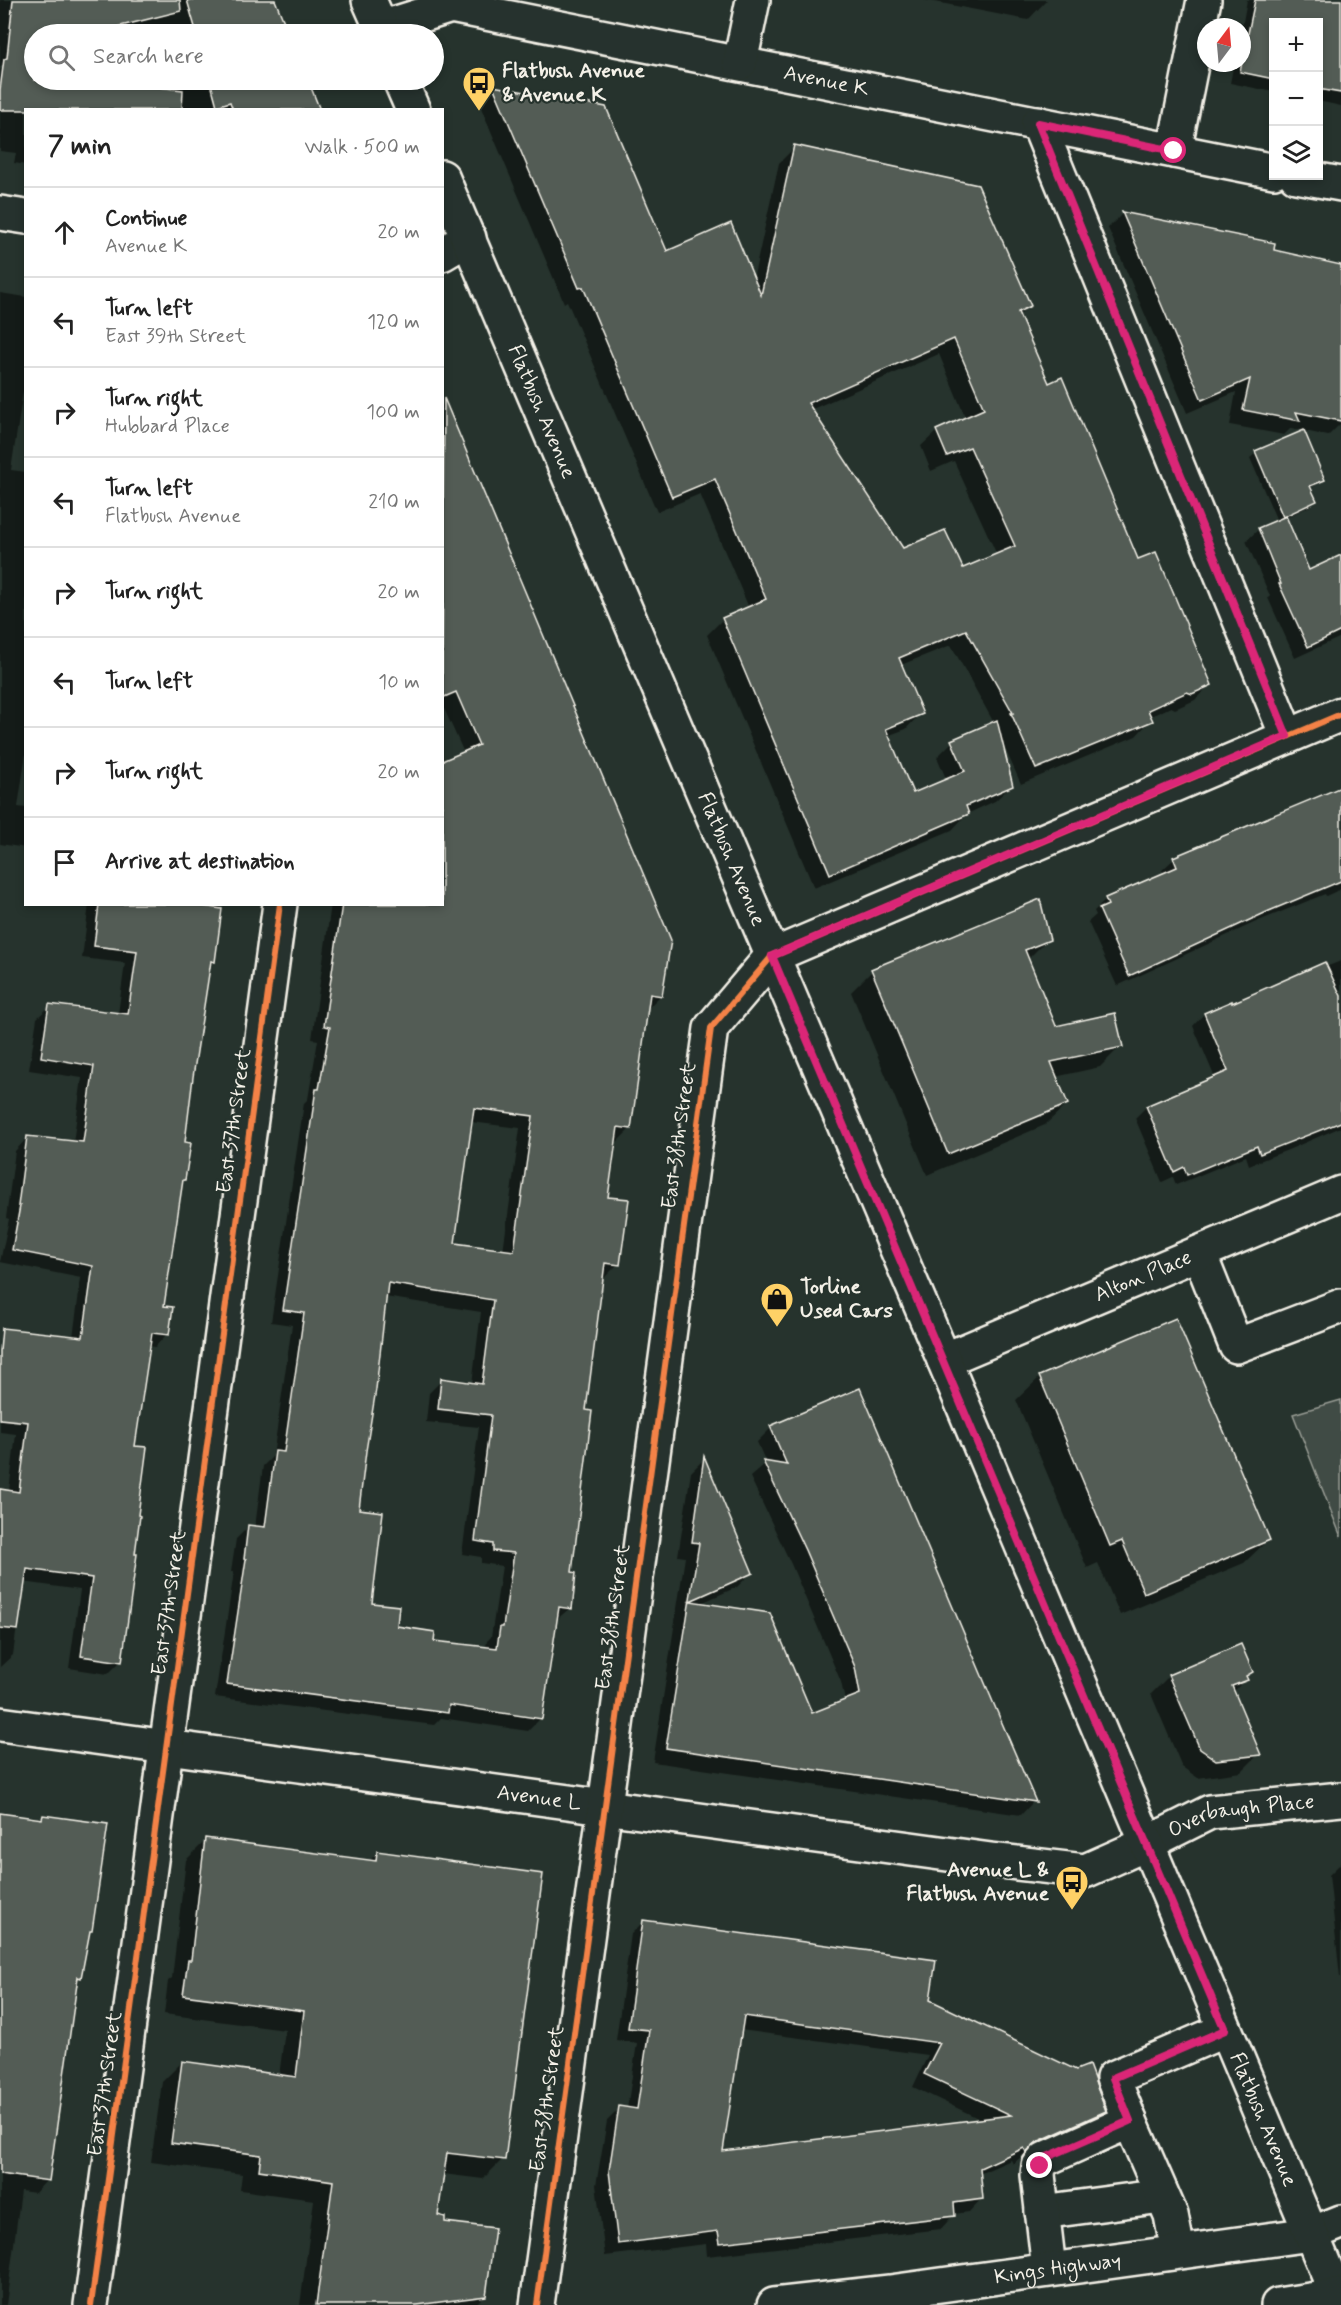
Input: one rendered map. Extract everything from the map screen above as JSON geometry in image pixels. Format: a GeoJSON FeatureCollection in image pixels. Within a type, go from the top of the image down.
{"type":"FeatureCollection","features":[{"type":"Feature","properties":{"kind":"street"},"geometry":{"type":"LineString","coordinates":[[740,63],[753,0]]}},
{"type":"Feature","properties":{"kind":"street"},"geometry":{"type":"LineString","coordinates":[[1174,151],[1204,0]]}},
{"type":"Feature","properties":{"kind":"street","name":"Avenue K"},"geometry":{"type":"LineString","coordinates":[[378,21],[451,6],[546,12],[740,63],[1269,170]]}},
{"type":"Feature","properties":{"kind":"street"},"geometry":{"type":"LineString","coordinates":[[387,108],[390,90]]}},
{"type":"Feature","properties":{"kind":"street"},"geometry":{"type":"LineString","coordinates":[[404,90],[412,108]]}},
{"type":"Feature","properties":{"kind":"street"},"geometry":{"type":"LineString","coordinates":[[1038,123],[1287,736]]}},
{"type":"Feature","properties":{"kind":"street"},"geometry":{"type":"LineString","coordinates":[[1318,180],[1341,184]]}},
{"type":"Feature","properties":{"kind":"street","name":"Flatbush Avenue"},"geometry":{"type":"LineString","coordinates":[[444,187],[456,246],[772,956],[1340,2299]]}},
{"type":"Feature","properties":{"kind":"street"},"geometry":{"type":"LineString","coordinates":[[0,213],[24,217]]}},
{"type":"Feature","properties":{"kind":"street"},"geometry":{"type":"LineString","coordinates":[[772,956],[1341,714]]}},
{"type":"Feature","properties":{"kind":"street","name":"East 37th Street"},"geometry":{"type":"LineString","coordinates":[[91,2305],[280,906]]}},
{"type":"Feature","properties":{"kind":"street","name":"East 38th Street"},"geometry":{"type":"LineString","coordinates":[[537,2305],[711,1028],[772,956]]}},
{"type":"Feature","properties":{"kind":"street","name":"Alton Place"},"geometry":{"type":"LineString","coordinates":[[944,1360],[1341,1193]]}},
{"type":"Feature","properties":{"kind":"street"},"geometry":{"type":"LineString","coordinates":[[1199,1253],[1236,1346],[1341,1306]]}},
{"type":"Feature","properties":{"kind":"street","name":"Avenue L"},"geometry":{"type":"LineString","coordinates":[[0,1724],[991,1860],[1085,1870],[1146,1844]]}},
{"type":"Feature","properties":{"kind":"street","name":"Overbaugh Place"},"geometry":{"type":"LineString","coordinates":[[1146,1844],[1210,1812],[1341,1799]]}},
{"type":"Feature","properties":{"kind":"street"},"geometry":{"type":"LineString","coordinates":[[1178,2252],[1171,2215],[1113,2078],[1225,2030]]}},
{"type":"Feature","properties":{"kind":"street"},"geometry":{"type":"LineString","coordinates":[[1049,2270],[1038,2175],[1045,2158],[1130,2121]]}},
{"type":"Feature","properties":{"kind":"street"},"geometry":{"type":"LineString","coordinates":[[1042,2212],[1162,2196]]}},
{"type":"Feature","properties":{"kind":"street","name":"Kings Highway"},"geometry":{"type":"LineString","coordinates":[[774,2305],[890,2299],[1049,2270],[1311,2234],[1341,2222]]}},
{"type":"Feature","properties":{"kind":"street"},"geometry":{"type":"LineString","coordinates":[[1278,2305],[1340,2299]]}},
{"type":"Feature","properties":{"kind":"shaded area"},"geometry":{"type":"Polygon","coordinates":[[[1341,1400],[1341,1537],[1293,1414],[1341,1400]]]}},
{"type":"Feature","properties":{"kind":"building"},"geometry":{"type":"Polygon","coordinates":[[[13,0],[180,0],[181,11],[129,24],[24,24],[24,90],[183,90],[182,108],[0,110],[4,59],[7,58],[13,0]]]}},
{"type":"Feature","properties":{"kind":"building"},"geometry":{"type":"Polygon","coordinates":[[[187,0],[275,0],[285,24],[194,24],[187,0]]]}},
{"type":"Feature","properties":{"kind":"building"},"geometry":{"type":"Polygon","coordinates":[[[1255,0],[1341,0],[1341,93],[1323,90],[1323,18],[1269,18],[1269,78],[1240,72],[1251,72],[1251,19],[1255,0]]]}},
{"type":"Feature","properties":{"kind":"building"},"geometry":{"type":"Polygon","coordinates":[[[493,86],[606,107],[667,251],[731,223],[761,295],[794,145],[978,185],[1031,306],[1018,312],[1049,383],[1062,377],[1138,559],[1156,552],[1212,685],[1192,694],[1187,692],[1148,710],[1153,721],[1036,769],[1011,713],[1013,713],[966,630],[899,658],[923,714],[886,729],[913,793],[965,771],[951,740],[997,720],[1013,786],[966,806],[969,814],[830,874],[722,618],[766,599],[715,479],[672,497],[583,287],[579,288],[493,86]],[[954,339],[808,403],[903,548],[945,530],[963,568],[1015,546],[970,447],[947,456],[936,430],[984,409],[954,339]]]}},
{"type":"Feature","properties":{"kind":"building"},"geometry":{"type":"Polygon","coordinates":[[[213,90],[312,90],[319,108],[232,108],[230,102],[217,106],[213,90]]]}},
{"type":"Feature","properties":{"kind":"building"},"geometry":{"type":"Polygon","coordinates":[[[1122,212],[1275,243],[1274,250],[1341,265],[1341,421],[1296,412],[1300,421],[1243,410],[1250,379],[1202,400],[1122,212]]]}},
{"type":"Feature","properties":{"kind":"building"},"geometry":{"type":"Polygon","coordinates":[[[444,398],[671,940],[662,996],[650,994],[631,1129],[618,1127],[608,1197],[629,1199],[620,1265],[605,1263],[586,1410],[592,1411],[572,1572],[576,1573],[572,1609],[559,1607],[542,1719],[449,1705],[448,1713],[227,1684],[246,1559],[244,1559],[248,1525],[265,1527],[275,1451],[284,1452],[304,1313],[283,1310],[316,1089],[319,1089],[330,1027],[324,1026],[342,906],[444,906],[444,760],[479,745],[456,692],[444,697],[444,398]],[[474,1108],[455,1243],[514,1251],[533,1116],[474,1108]],[[388,1283],[359,1509],[383,1512],[372,1603],[399,1606],[397,1626],[435,1632],[434,1641],[497,1648],[500,1627],[503,1627],[514,1553],[493,1551],[493,1544],[475,1541],[491,1415],[438,1409],[441,1378],[482,1384],[493,1300],[388,1283]]]}},
{"type":"Feature","properties":{"kind":"building"},"geometry":{"type":"Polygon","coordinates":[[[1304,430],[1325,480],[1310,486],[1317,501],[1283,517],[1255,451],[1304,430]]]}},
{"type":"Feature","properties":{"kind":"building"},"geometry":{"type":"Polygon","coordinates":[[[1286,516],[1309,570],[1341,555],[1341,631],[1308,647],[1279,584],[1281,584],[1258,528],[1286,516]]]}},
{"type":"Feature","properties":{"kind":"building"},"geometry":{"type":"Polygon","coordinates":[[[1341,787],[1341,881],[1269,911],[1129,976],[1099,909],[1108,905],[1105,898],[1177,867],[1173,857],[1341,787]]]}},
{"type":"Feature","properties":{"kind":"building"},"geometry":{"type":"Polygon","coordinates":[[[1040,899],[1050,940],[1025,950],[1056,1026],[1115,1013],[1123,1047],[1051,1062],[1068,1104],[948,1154],[871,969],[1040,899]]]}},
{"type":"Feature","properties":{"kind":"building"},"geometry":{"type":"Polygon","coordinates":[[[99,906],[202,906],[222,909],[215,962],[211,961],[193,1077],[185,1142],[191,1143],[185,1180],[183,1180],[164,1306],[173,1307],[169,1335],[152,1333],[135,1446],[147,1447],[138,1515],[140,1516],[135,1554],[137,1554],[122,1662],[81,1656],[92,1578],[27,1569],[18,1630],[0,1628],[0,1489],[19,1492],[28,1422],[0,1419],[2,1328],[83,1337],[93,1266],[12,1250],[20,1206],[18,1206],[27,1136],[83,1142],[94,1066],[41,1057],[49,1004],[128,1014],[137,951],[94,946],[99,906]]]}},
{"type":"Feature","properties":{"kind":"building"},"geometry":{"type":"Polygon","coordinates":[[[1325,962],[1341,996],[1341,1122],[1260,1154],[1257,1146],[1187,1175],[1184,1167],[1174,1172],[1146,1106],[1228,1071],[1204,1013],[1325,962]]]}},
{"type":"Feature","properties":{"kind":"building"},"geometry":{"type":"Polygon","coordinates":[[[1176,1318],[1270,1540],[1144,1593],[1122,1541],[1110,1546],[1039,1376],[1176,1318]]]}},
{"type":"Feature","properties":{"kind":"building"},"geometry":{"type":"Polygon","coordinates":[[[860,1388],[1036,1802],[666,1748],[699,1543],[692,1542],[704,1456],[753,1573],[690,1601],[770,1613],[812,1713],[860,1694],[855,1667],[805,1550],[763,1461],[787,1465],[770,1426],[860,1388]]]}},
{"type":"Feature","properties":{"kind":"building"},"geometry":{"type":"Polygon","coordinates":[[[1241,1644],[1253,1672],[1246,1676],[1248,1680],[1232,1686],[1261,1755],[1216,1760],[1200,1749],[1168,1675],[1241,1644]]]}},
{"type":"Feature","properties":{"kind":"building"},"geometry":{"type":"Polygon","coordinates":[[[0,1813],[42,1819],[43,1815],[108,1824],[92,1931],[90,1931],[81,1978],[78,1977],[49,2181],[0,2174],[0,1813]]]}},
{"type":"Feature","properties":{"kind":"building"},"geometry":{"type":"Polygon","coordinates":[[[205,1838],[376,1861],[377,1851],[543,1874],[505,2160],[447,2153],[438,2215],[445,2217],[445,2222],[495,2228],[486,2296],[417,2305],[316,2305],[333,2181],[259,2170],[261,2155],[171,2143],[182,2061],[296,2077],[304,2011],[183,1995],[188,1960],[191,1960],[205,1838]]]}},
{"type":"Feature","properties":{"kind":"building"},"geometry":{"type":"Polygon","coordinates":[[[643,1920],[936,1960],[930,2000],[1076,2070],[1089,2065],[1106,2111],[1037,2142],[1026,2152],[1024,2148],[980,2168],[983,2199],[954,2203],[955,2216],[720,2243],[718,2231],[618,2244],[609,2171],[619,2106],[637,2109],[649,2030],[628,2028],[643,1920]],[[744,2016],[723,2151],[1011,2115],[924,2074],[940,2043],[744,2016]]]}},
{"type":"Feature","properties":{"kind":"cycle path"},"geometry":{"type":"LineString","coordinates":[[537,2305],[711,1028],[772,956],[1341,714]]}},
{"type":"Feature","properties":{"kind":"cycle path"},"geometry":{"type":"LineString","coordinates":[[91,2305],[280,906]]}},
{"type":"Feature","properties":{"kind":"place","name":"Flatbush Avenue & Avenue K"},"geometry":{"type":"Point","coordinates":[479,112]}},
{"type":"Feature","properties":{"kind":"place","name":"Torline Used Cars"},"geometry":{"type":"Point","coordinates":[777,1328]}},
{"type":"Feature","properties":{"kind":"place","name":"Avenue L & Flatbush Avenue"},"geometry":{"type":"Point","coordinates":[1072,1911]}},
{"type":"Feature","properties":{"kind":"route"},"geometry":{"type":"LineString","coordinates":[[1040,2166],[1045,2158],[1130,2121],[1113,2078],[1225,2030],[772,956],[1287,736],[1038,123],[1174,151]]}}]}
